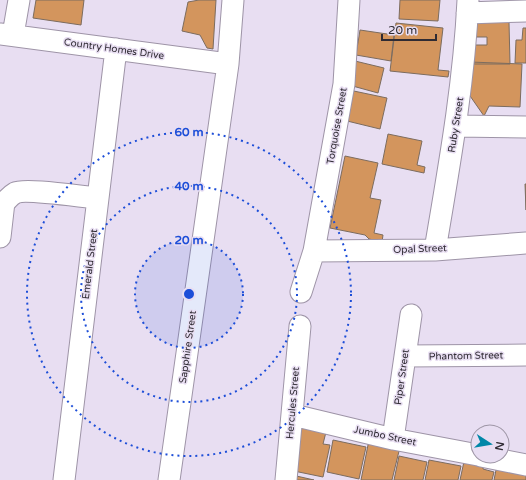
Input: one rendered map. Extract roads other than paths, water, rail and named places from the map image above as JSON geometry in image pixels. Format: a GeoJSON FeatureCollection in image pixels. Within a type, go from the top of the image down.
{"type":"FeatureCollection","features":[{"type":"Feature","properties":{"kind":"street"},"geometry":{"type":"LineString","coordinates":[[6,34],[19,0]]}},
{"type":"Feature","properties":{"kind":"street","name":"Sapphire Street"},"geometry":{"type":"LineString","coordinates":[[169,480],[228,64],[233,0]]}},
{"type":"Feature","properties":{"kind":"street","name":"Torquoise Street"},"geometry":{"type":"LineString","coordinates":[[301,292],[314,251],[344,84],[349,0]]}},
{"type":"Feature","properties":{"kind":"street"},"geometry":{"type":"LineString","coordinates":[[467,6],[526,11]]}},
{"type":"Feature","properties":{"kind":"street","name":"Ruby Street"},"geometry":{"type":"LineString","coordinates":[[435,250],[463,77],[467,6]]}},
{"type":"Feature","properties":{"kind":"street","name":"Country Homes Drive"},"geometry":{"type":"LineString","coordinates":[[6,34],[228,64]]}},
{"type":"Feature","properties":{"kind":"street","name":"Emerald Street"},"geometry":{"type":"LineString","coordinates":[[64,480],[116,49]]}},
{"type":"Feature","properties":{"kind":"street"},"geometry":{"type":"LineString","coordinates":[[456,126],[526,127]]}},
{"type":"Feature","properties":{"kind":"street"},"geometry":{"type":"LineString","coordinates":[[0,237],[2,206],[16,193],[29,192],[98,198]]}},
{"type":"Feature","properties":{"kind":"street","name":"Opal Street"},"geometry":{"type":"LineString","coordinates":[[314,251],[435,250],[526,243]]}},
{"type":"Feature","properties":{"kind":"street","name":"Piper Street"},"geometry":{"type":"LineString","coordinates":[[393,439],[411,315]]}},
{"type":"Feature","properties":{"kind":"street","name":"Hercules Street"},"geometry":{"type":"LineString","coordinates":[[286,480],[300,326]]}},
{"type":"Feature","properties":{"kind":"street","name":"Phantom Street"},"geometry":{"type":"LineString","coordinates":[[405,356],[526,355]]}},
{"type":"Feature","properties":{"kind":"street","name":"Jumbo Street"},"geometry":{"type":"LineString","coordinates":[[292,415],[393,439],[470,453]]}},
{"type":"Feature","properties":{"kind":"street"},"geometry":{"type":"LineString","coordinates":[[510,462],[526,465]]}}]}
